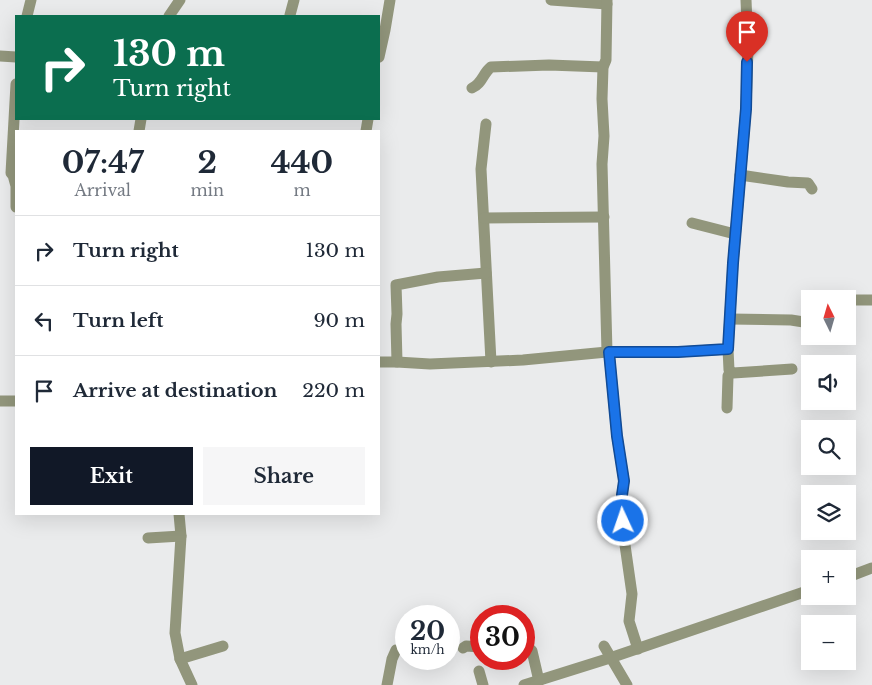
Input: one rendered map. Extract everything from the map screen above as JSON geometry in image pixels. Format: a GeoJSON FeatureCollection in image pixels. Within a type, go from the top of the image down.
{"type":"FeatureCollection","features":[{"type":"Feature","properties":{"kind":"street"},"geometry":{"type":"LineString","coordinates":[[27,15],[32,0]]}},
{"type":"Feature","properties":{"kind":"street"},"geometry":{"type":"LineString","coordinates":[[170,15],[180,0]]}},
{"type":"Feature","properties":{"kind":"street"},"geometry":{"type":"LineString","coordinates":[[290,15],[294,0]]}},
{"type":"Feature","properties":{"kind":"street"},"geometry":{"type":"LineString","coordinates":[[380,53],[386,30],[390,0]]}},
{"type":"Feature","properties":{"kind":"street"},"geometry":{"type":"LineString","coordinates":[[551,0],[607,2],[606,60],[603,67],[602,99],[607,347],[624,481],[622,495],[624,538],[632,594],[629,621],[638,649]]}},
{"type":"Feature","properties":{"kind":"street"},"geometry":{"type":"LineString","coordinates":[[727,408],[728,376],[730,372],[728,349],[735,234],[746,109],[748,48],[746,0]]}},
{"type":"Feature","properties":{"kind":"street"},"geometry":{"type":"LineString","coordinates":[[0,56],[15,57]]}},
{"type":"Feature","properties":{"kind":"street"},"geometry":{"type":"LineString","coordinates":[[472,88],[478,86],[487,70],[491,67],[603,67]]}},
{"type":"Feature","properties":{"kind":"street"},"geometry":{"type":"LineString","coordinates":[[15,98],[10,169],[15,182]]}},
{"type":"Feature","properties":{"kind":"street"},"geometry":{"type":"LineString","coordinates":[[486,124],[481,169],[490,357]]}},
{"type":"Feature","properties":{"kind":"street"},"geometry":{"type":"LineString","coordinates":[[740,175],[783,182],[808,183],[812,189]]}},
{"type":"Feature","properties":{"kind":"street"},"geometry":{"type":"LineString","coordinates":[[484,218],[604,217]]}},
{"type":"Feature","properties":{"kind":"street"},"geometry":{"type":"LineString","coordinates":[[692,223],[735,234]]}},
{"type":"Feature","properties":{"kind":"street"},"geometry":{"type":"LineString","coordinates":[[396,355],[398,314],[395,287],[397,284],[438,277],[486,273]]}},
{"type":"Feature","properties":{"kind":"street"},"geometry":{"type":"LineString","coordinates":[[856,300],[872,300]]}},
{"type":"Feature","properties":{"kind":"street"},"geometry":{"type":"LineString","coordinates":[[730,319],[801,322]]}},
{"type":"Feature","properties":{"kind":"street"},"geometry":{"type":"LineString","coordinates":[[380,362],[396,355],[430,364],[490,357],[523,360],[607,347],[678,352],[728,349]]}},
{"type":"Feature","properties":{"kind":"street"},"geometry":{"type":"LineString","coordinates":[[730,372],[792,368]]}},
{"type":"Feature","properties":{"kind":"street"},"geometry":{"type":"LineString","coordinates":[[0,402],[15,401]]}},
{"type":"Feature","properties":{"kind":"street"},"geometry":{"type":"LineString","coordinates":[[180,515],[175,633],[180,660],[192,685]]}},
{"type":"Feature","properties":{"kind":"street"},"geometry":{"type":"LineString","coordinates":[[148,538],[179,536]]}},
{"type":"Feature","properties":{"kind":"street"},"geometry":{"type":"LineString","coordinates":[[856,574],[872,568]]}},
{"type":"Feature","properties":{"kind":"street"},"geometry":{"type":"LineString","coordinates":[[524,685],[614,664],[638,649],[801,593]]}},
{"type":"Feature","properties":{"kind":"street"},"geometry":{"type":"LineString","coordinates":[[180,660],[223,646]]}},
{"type":"Feature","properties":{"kind":"street"},"geometry":{"type":"LineString","coordinates":[[463,648],[470,646]]}},
{"type":"Feature","properties":{"kind":"street"},"geometry":{"type":"LineString","coordinates":[[604,646],[627,685]]}},
{"type":"Feature","properties":{"kind":"street"},"geometry":{"type":"LineString","coordinates":[[387,685],[395,652]]}},
{"type":"Feature","properties":{"kind":"street"},"geometry":{"type":"LineString","coordinates":[[535,664],[539,681]]}},
{"type":"Feature","properties":{"kind":"street"},"geometry":{"type":"LineString","coordinates":[[478,671],[484,685]]}},
{"type":"Feature","properties":{"kind":"route"},"geometry":{"type":"LineString","coordinates":[[623,521],[622,495],[624,481],[617,436],[609,352],[678,352],[728,349],[746,109],[747,62]]}}]}
